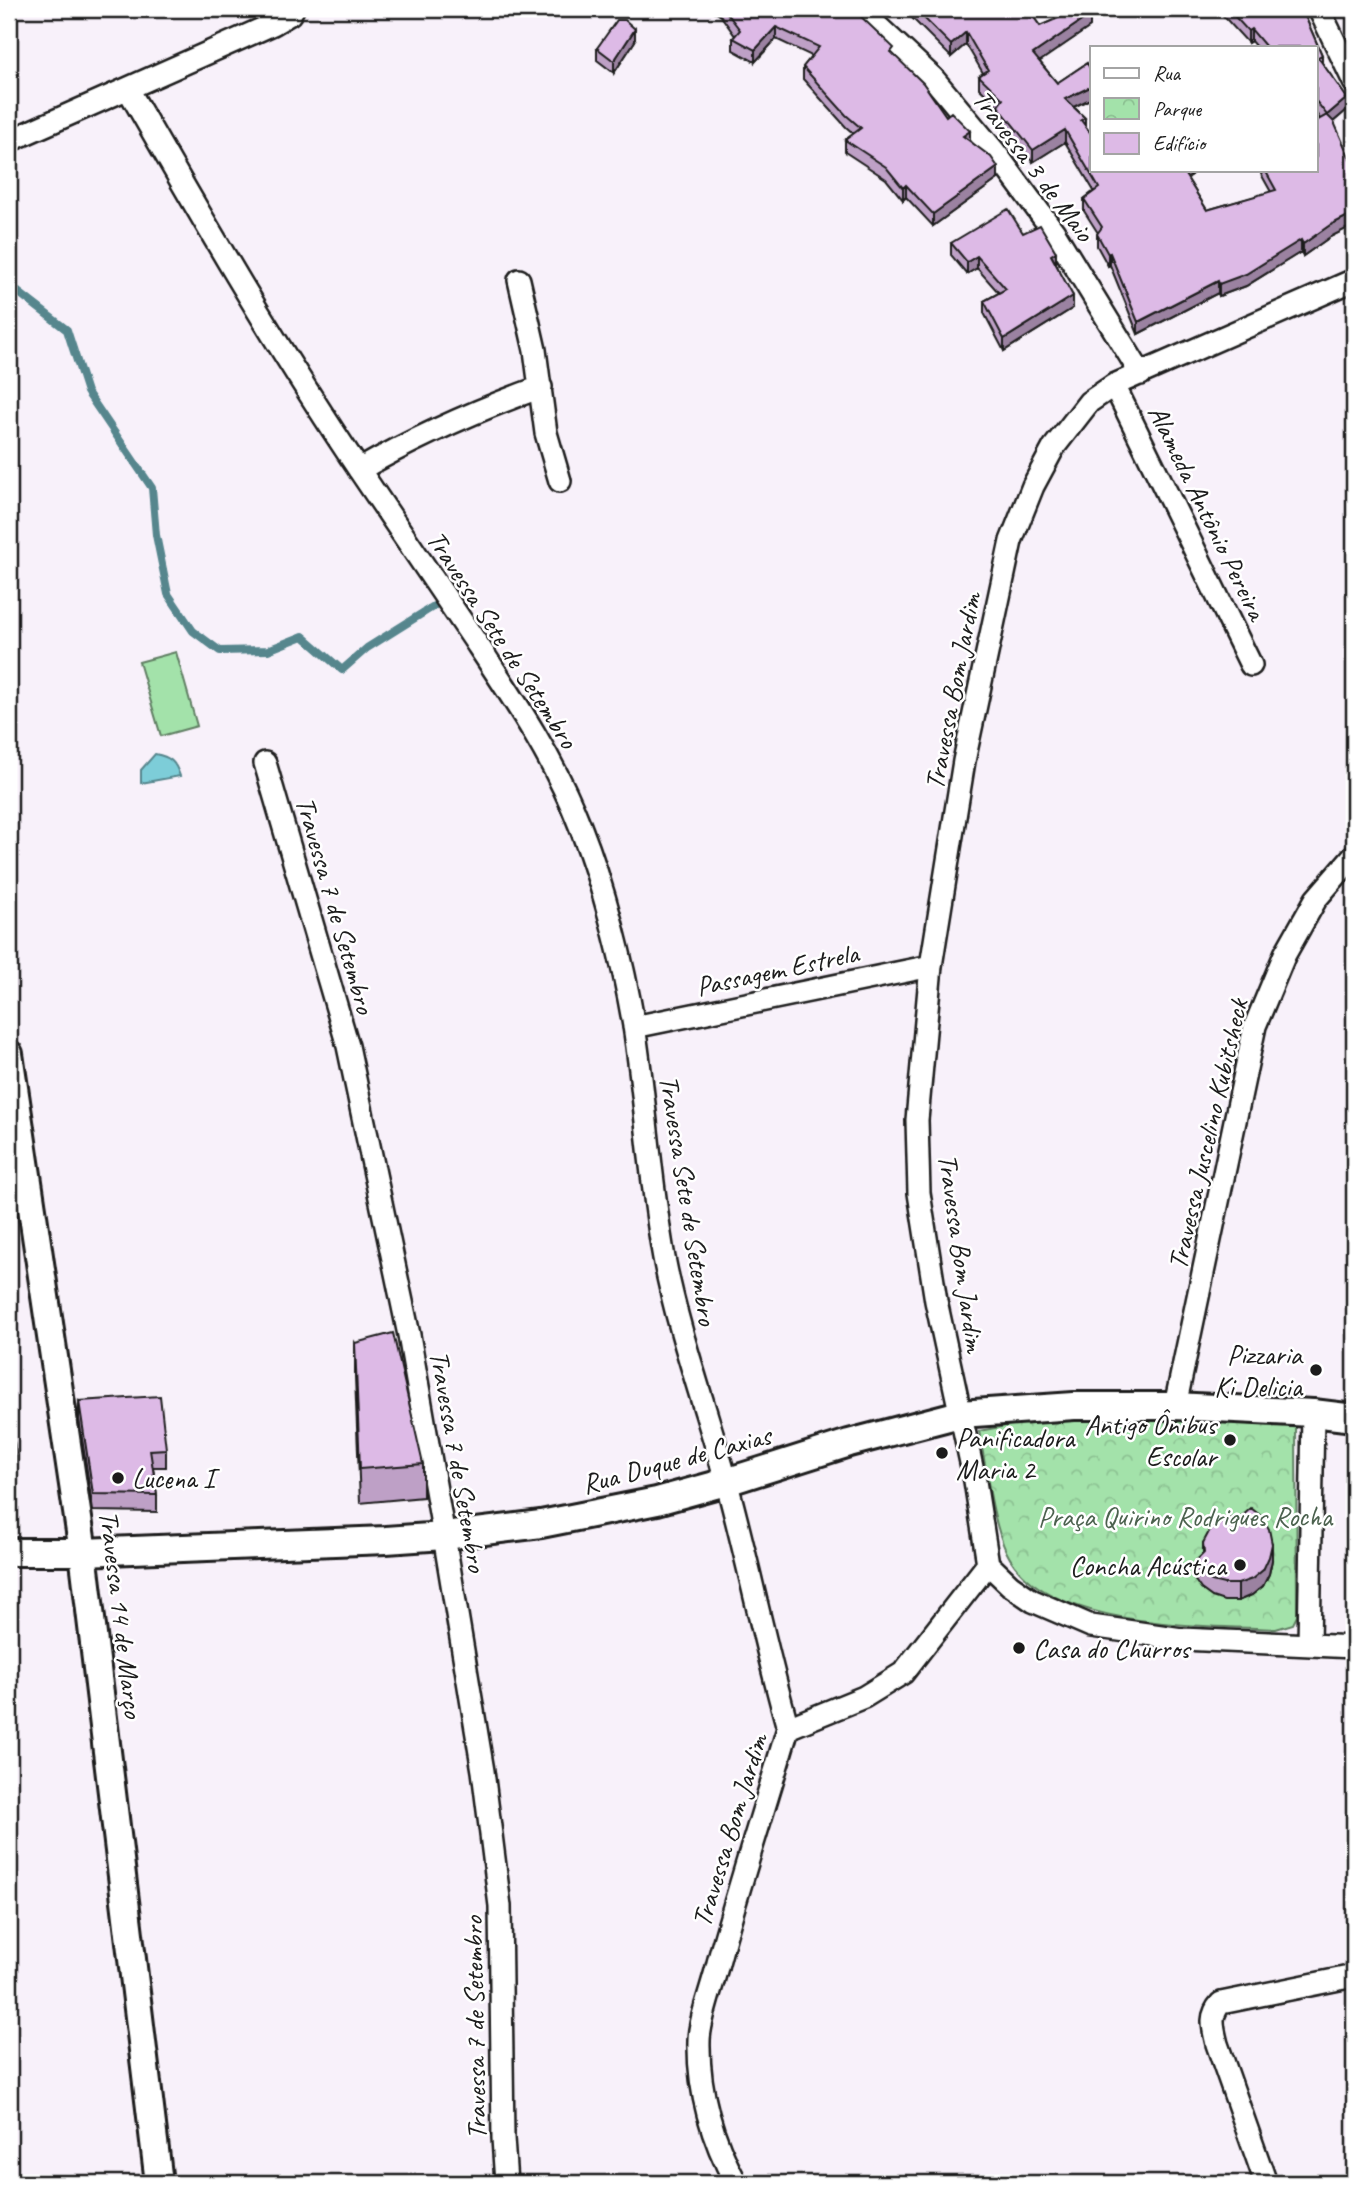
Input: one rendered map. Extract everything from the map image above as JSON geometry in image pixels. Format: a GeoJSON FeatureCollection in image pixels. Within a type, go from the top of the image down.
{"type":"FeatureCollection","features":[{"type":"Feature","properties":{"kind":"street"},"geometry":{"type":"LineString","coordinates":[[9,141],[273,24],[293,9]]}},
{"type":"Feature","properties":{"kind":"street","name":"Travessa 3 de Maio"},"geometry":{"type":"LineString","coordinates":[[859,9],[933,78],[994,151],[1054,232],[1141,374]]}},
{"type":"Feature","properties":{"kind":"street"},"geometry":{"type":"LineString","coordinates":[[1320,9],[1354,82]]}},
{"type":"Feature","properties":{"kind":"street","name":"Travessa Sete de Setembro"},"geometry":{"type":"LineString","coordinates":[[128,89],[255,309],[359,470],[517,704],[555,770],[580,827],[603,899],[634,1027],[655,1204],[665,1261],[689,1363],[726,1482],[788,1728]]}},
{"type":"Feature","properties":{"kind":"street"},"geometry":{"type":"LineString","coordinates":[[519,280],[530,323],[547,433],[560,481]]}},
{"type":"Feature","properties":{"kind":"street","name":"Travessa Bom Jardim"},"geometry":{"type":"LineString","coordinates":[[736,2183],[705,2108],[699,2037],[788,1728],[864,1697],[903,1673],[988,1564],[975,1480],[936,1301],[919,1193],[917,1119],[931,965],[964,761],[1011,541],[1032,486],[1054,447],[1089,402],[1114,384],[1354,280]]}},
{"type":"Feature","properties":{"kind":"street","name":"Alameda Antônio Pereira"},"geometry":{"type":"LineString","coordinates":[[1114,384],[1251,665]]}},
{"type":"Feature","properties":{"kind":"street"},"geometry":{"type":"LineString","coordinates":[[359,470],[451,421],[541,387]]}},
{"type":"Feature","properties":{"kind":"street","name":"Travessa 7 de Setembro"},"geometry":{"type":"LineString","coordinates":[[265,763],[348,1046],[409,1335],[484,1771],[500,1906],[506,2183]]}},
{"type":"Feature","properties":{"kind":"street","name":"Travessa Juscelino Kubitsheck"},"geometry":{"type":"LineString","coordinates":[[1175,1406],[1255,1026],[1284,954],[1316,899],[1354,855]]}},
{"type":"Feature","properties":{"kind":"street","name":"Passagem Estrela"},"geometry":{"type":"LineString","coordinates":[[634,1027],[931,965]]}},
{"type":"Feature","properties":{"kind":"street","name":"Travessa 14 de Março"},"geometry":{"type":"LineString","coordinates":[[9,1054],[83,1552],[159,2183]]}},
{"type":"Feature","properties":{"kind":"street","name":"Rua Duque de Caxias"},"geometry":{"type":"LineString","coordinates":[[9,1552],[280,1545],[444,1536],[541,1524],[592,1515],[726,1482],[849,1443],[960,1414],[1074,1406],[1175,1406],[1313,1413],[1354,1418]]}},
{"type":"Feature","properties":{"kind":"street"},"geometry":{"type":"LineString","coordinates":[[1308,1645],[1313,1413]]}},
{"type":"Feature","properties":{"kind":"street"},"geometry":{"type":"LineString","coordinates":[[988,1564],[1010,1585],[1033,1601],[1091,1626],[1182,1639],[1354,1647]]}},
{"type":"Feature","properties":{"kind":"street"},"geometry":{"type":"LineString","coordinates":[[1266,2183],[1217,2044],[1212,2021],[1214,2011],[1221,2003],[1354,1976]]}},
{"type":"Feature","properties":{"kind":"green space"},"geometry":{"type":"Polygon","coordinates":[[[176,652],[197,726],[161,736],[139,662],[176,652]]]}},
{"type":"Feature","properties":{"kind":"green space","name":"Praça Quirino Rodrigues Rocha"},"geometry":{"type":"Polygon","coordinates":[[[1069,1414],[1296,1423],[1297,1616],[1293,1624],[1276,1629],[1127,1618],[1088,1609],[1053,1596],[1025,1577],[1006,1551],[1001,1539],[979,1431],[1069,1414]]]}},
{"type":"Feature","properties":{"kind":"water"},"geometry":{"type":"Polygon","coordinates":[[[155,754],[171,760],[180,776],[141,783],[141,770],[155,754]]]}},
{"type":"Feature","properties":{"kind":"building"},"geometry":{"type":"Polygon","coordinates":[[[724,9],[853,9],[894,48],[891,52],[923,83],[946,116],[951,112],[970,131],[963,136],[991,157],[998,167],[933,214],[906,185],[903,188],[886,167],[845,140],[861,128],[803,67],[819,47],[776,27],[755,50],[733,38],[740,30],[724,9]]]}},
{"type":"Feature","properties":{"kind":"building"},"geometry":{"type":"Polygon","coordinates":[[[915,9],[1028,9],[1040,26],[1079,9],[1087,9],[1090,15],[1033,54],[1057,83],[1087,63],[1090,68],[1090,87],[1065,99],[1085,118],[1081,120],[1090,132],[1090,172],[1183,172],[1207,210],[1276,190],[1266,172],[1318,172],[1318,120],[1327,115],[1334,122],[1354,168],[1354,213],[1330,225],[1303,244],[1301,240],[1246,274],[1219,284],[1218,281],[1138,322],[1110,253],[1108,254],[1097,234],[1102,227],[1084,199],[1099,188],[1065,130],[1033,150],[998,106],[1003,99],[979,76],[988,70],[966,32],[951,45],[915,9]]]}},
{"type":"Feature","properties":{"kind":"building"},"geometry":{"type":"Polygon","coordinates":[[[1228,9],[1291,9],[1294,14],[1302,9],[1322,55],[1318,57],[1318,46],[1265,46],[1251,29],[1248,31],[1228,9]]]}},
{"type":"Feature","properties":{"kind":"building"},"geometry":{"type":"Polygon","coordinates":[[[617,20],[625,20],[635,29],[614,61],[597,48],[617,20]]]}},
{"type":"Feature","properties":{"kind":"building"},"geometry":{"type":"Polygon","coordinates":[[[1318,57],[1347,98],[1327,115],[1318,104],[1318,57]]]}},
{"type":"Feature","properties":{"kind":"building"},"geometry":{"type":"Polygon","coordinates":[[[1008,209],[1023,233],[1040,225],[1056,252],[1051,255],[1073,296],[1004,339],[984,301],[1006,289],[977,256],[967,262],[951,243],[1008,209]]]}},
{"type":"Feature","properties":{"kind":"building"},"geometry":{"type":"Polygon","coordinates":[[[393,1333],[423,1464],[360,1469],[355,1343],[393,1333]]]}},
{"type":"Feature","properties":{"kind":"building"},"geometry":{"type":"Polygon","coordinates":[[[160,1396],[166,1449],[150,1450],[157,1495],[93,1494],[79,1401],[160,1396]]]}},
{"type":"Feature","properties":{"kind":"building"},"geometry":{"type":"Polygon","coordinates":[[[9,1409],[16,1454],[9,1455],[9,1409]]]}},
{"type":"Feature","properties":{"kind":"building"},"geometry":{"type":"Polygon","coordinates":[[[1251,1508],[1262,1517],[1269,1529],[1272,1544],[1263,1570],[1252,1579],[1238,1584],[1212,1581],[1201,1573],[1194,1563],[1204,1553],[1203,1543],[1212,1526],[1230,1518],[1240,1518],[1251,1508]]]}},
{"type":"Feature","properties":{"kind":"waterway"},"geometry":{"type":"LineString","coordinates":[[9,285],[67,330],[87,392],[152,488],[156,535],[168,594],[193,631],[220,651],[268,650],[303,636],[342,670],[367,648],[434,606]]}},
{"type":"Feature","properties":{"kind":"place","name":"Pizzaria Ki Delicia"},"geometry":{"type":"Point","coordinates":[1316,1370]}},
{"type":"Feature","properties":{"kind":"place","name":"Antigo Ônibus Escolar"},"geometry":{"type":"Point","coordinates":[1230,1440]}},
{"type":"Feature","properties":{"kind":"place","name":"Panificadora Maria 2"},"geometry":{"type":"Point","coordinates":[942,1453]}},
{"type":"Feature","properties":{"kind":"place","name":"Lucena I"},"geometry":{"type":"Point","coordinates":[118,1478]}},
{"type":"Feature","properties":{"kind":"place","name":"Concha Acústica"},"geometry":{"type":"Point","coordinates":[1240,1565]}},
{"type":"Feature","properties":{"kind":"place","name":"Casa do Churros"},"geometry":{"type":"Point","coordinates":[1019,1648]}}]}
